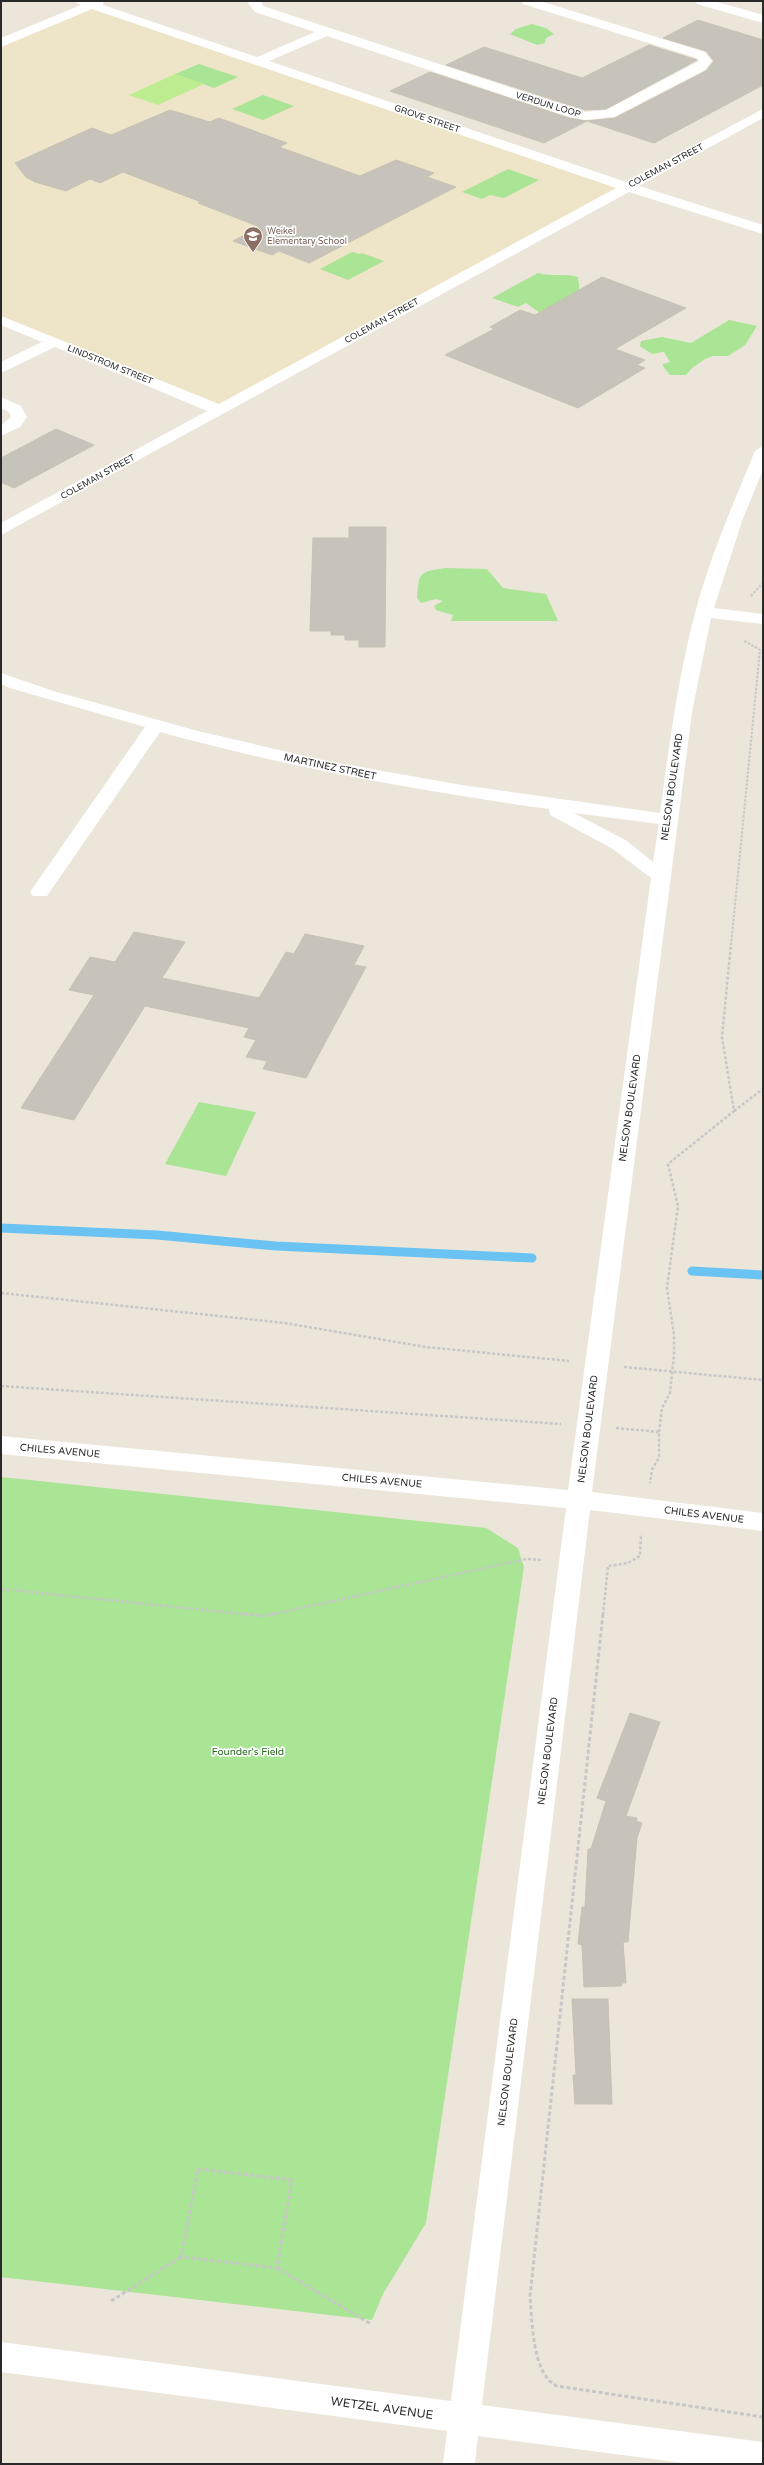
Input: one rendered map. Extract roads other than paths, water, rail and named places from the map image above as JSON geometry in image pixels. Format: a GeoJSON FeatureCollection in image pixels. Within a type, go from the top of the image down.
{"type":"FeatureCollection","features":[{"type":"Feature","properties":{"kind":"street","name":"VERDUN LOOP"},"geometry":{"type":"LineString","coordinates":[[255,1],[254,3],[259,9],[574,114],[585,116],[609,114],[700,67],[706,61],[701,55],[527,1]]}},
{"type":"Feature","properties":{"kind":"street"},"geometry":{"type":"LineString","coordinates":[[701,1],[763,19]]}},
{"type":"Feature","properties":{"kind":"street"},"geometry":{"type":"LineString","coordinates":[[1,44],[92,2]]}},
{"type":"Feature","properties":{"kind":"street","name":"GROVE STREET"},"geometry":{"type":"LineString","coordinates":[[92,2],[258,62],[627,187],[763,230]]}},
{"type":"Feature","properties":{"kind":"street"},"geometry":{"type":"LineString","coordinates":[[258,62],[325,32]]}},
{"type":"Feature","properties":{"kind":"street","name":"COLEMAN STREET"},"geometry":{"type":"LineString","coordinates":[[1,530],[763,113]]}},
{"type":"Feature","properties":{"kind":"street","name":"LINDSTROM STREET"},"geometry":{"type":"LineString","coordinates":[[1,320],[219,410]]}},
{"type":"Feature","properties":{"kind":"street"},"geometry":{"type":"LineString","coordinates":[[1,368],[54,342]]}},
{"type":"Feature","properties":{"kind":"street"},"geometry":{"type":"LineString","coordinates":[[1,402],[16,409],[19,417],[14,424],[1,431]]}},
{"type":"Feature","properties":{"kind":"street","name":"NELSON BOULEVARD"},"geometry":{"type":"LineString","coordinates":[[459,2464],[596,1364],[667,818],[683,712],[704,612],[734,520],[763,452]]}},
{"type":"Feature","properties":{"kind":"street"},"geometry":{"type":"LineString","coordinates":[[704,612],[763,619]]}},
{"type":"Feature","properties":{"kind":"street","name":"MARTINEZ STREET"},"geometry":{"type":"LineString","coordinates":[[1,678],[156,725],[350,772],[542,804],[667,818]]}},
{"type":"Feature","properties":{"kind":"street"},"geometry":{"type":"LineString","coordinates":[[40,892],[156,725]]}},
{"type":"Feature","properties":{"kind":"street"},"geometry":{"type":"LineString","coordinates":[[542,804],[620,845],[660,876]]}},
{"type":"Feature","properties":{"kind":"street","name":"CHILES AVENUE"},"geometry":{"type":"LineString","coordinates":[[1,1445],[580,1500],[763,1522]]}},
{"type":"Feature","properties":{"kind":"street","name":"WETZEL AVENUE"},"geometry":{"type":"LineString","coordinates":[[1,2357],[763,2458]]}},
{"type":"Feature","properties":{"kind":"waterway"},"geometry":{"type":"LineString","coordinates":[[1,1228],[157,1235],[276,1246],[532,1258]]}},
{"type":"Feature","properties":{"kind":"waterway"},"geometry":{"type":"LineString","coordinates":[[692,1271],[763,1275]]}},
{"type":"Feature","properties":{"kind":"place","name":"Weikel Elementary School"},"geometry":{"type":"Point","coordinates":[253,253]}},
{"type":"Feature","properties":{"kind":"park label","name":"Founder's Field"},"geometry":{"type":"Point","coordinates":[248,1752]}}]}
